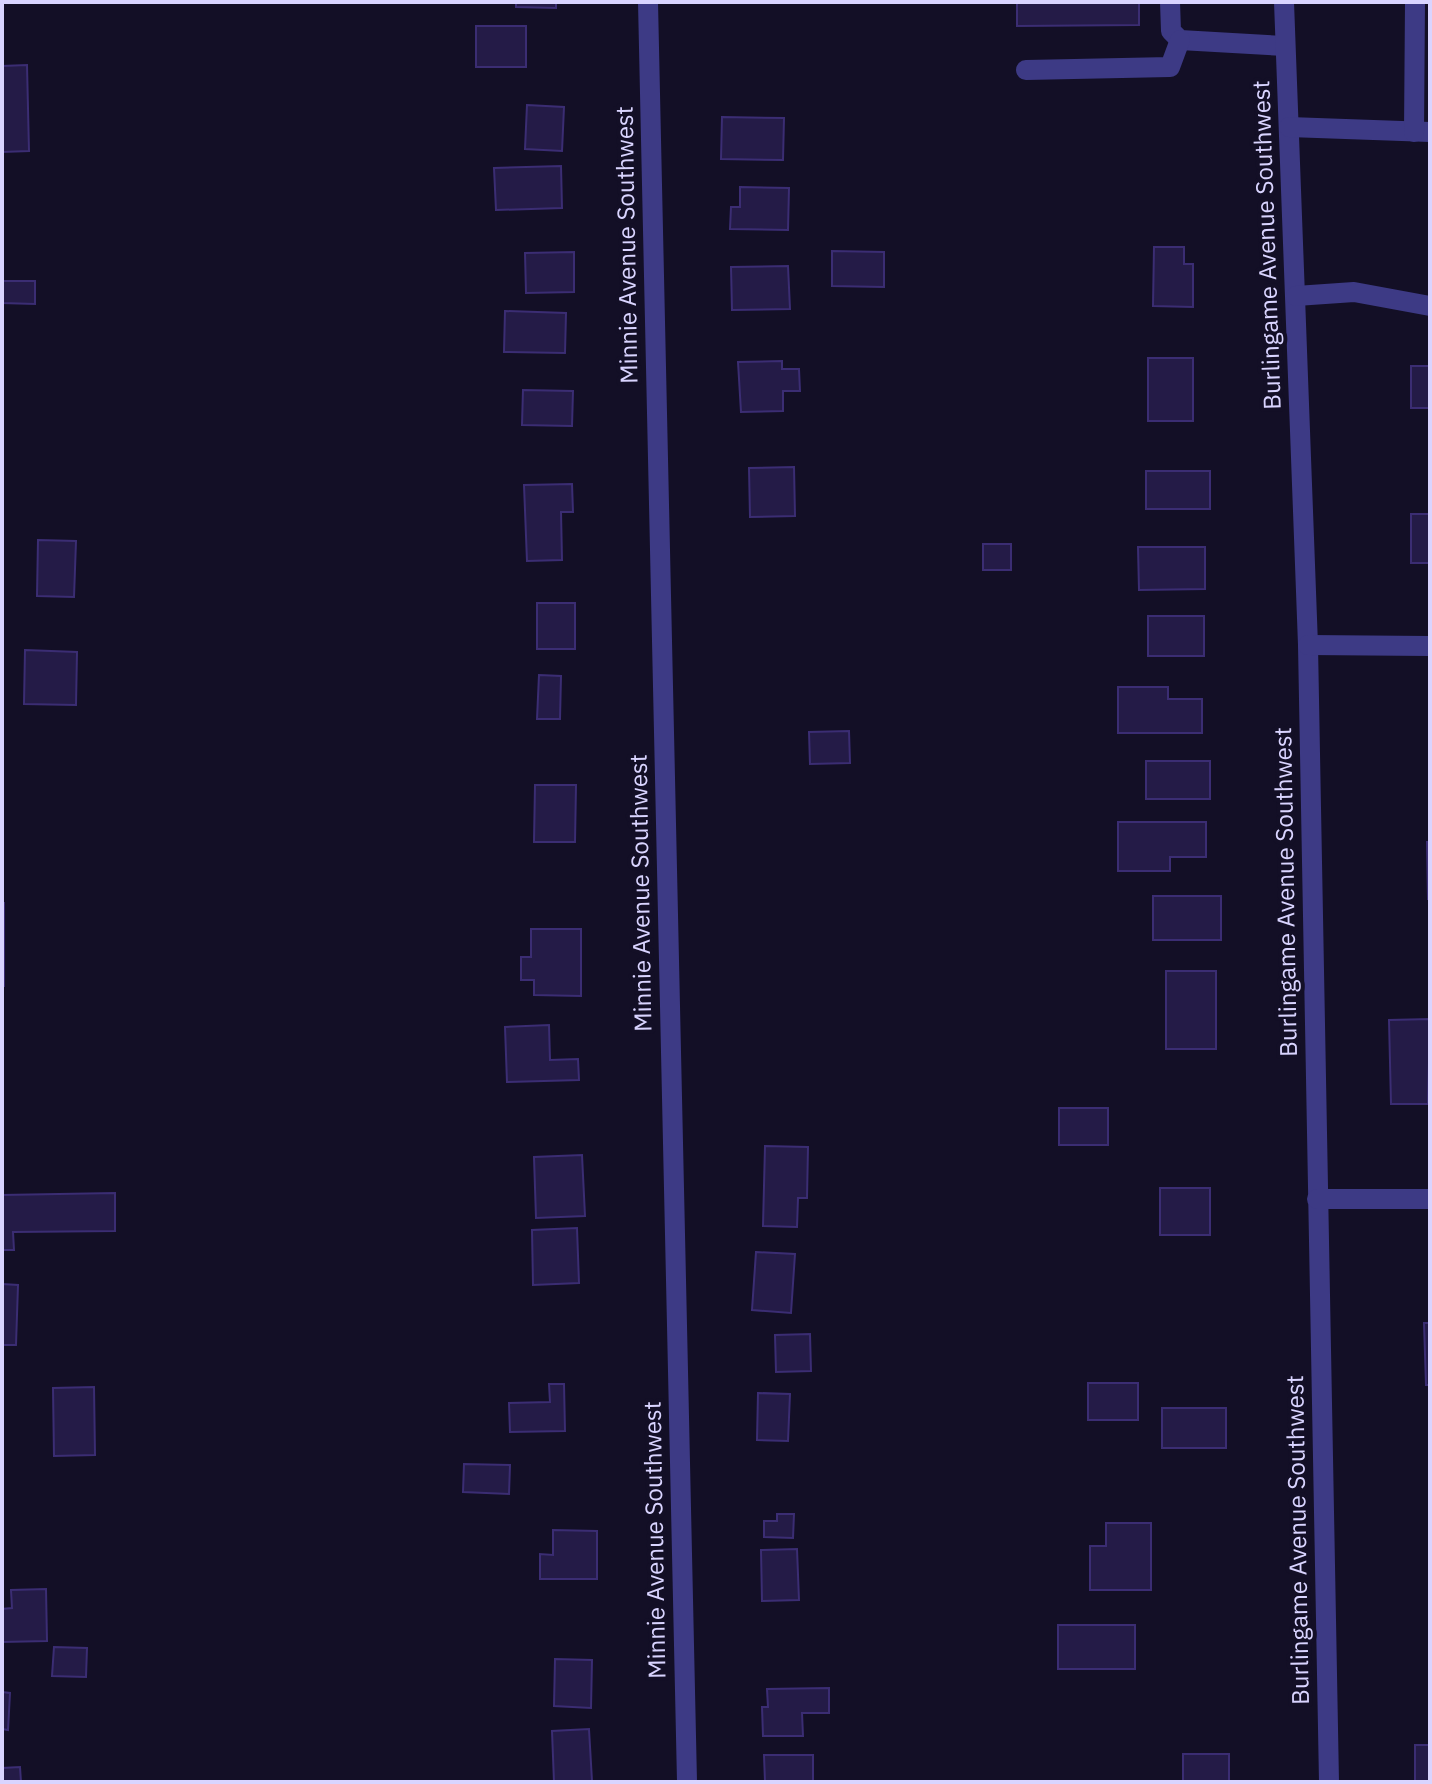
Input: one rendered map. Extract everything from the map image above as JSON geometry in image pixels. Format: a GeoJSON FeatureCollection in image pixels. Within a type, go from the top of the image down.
{"type":"FeatureCollection","features":[{"type":"Feature","properties":{"kind":"street","name":"Minnie Avenue Southwest"},"geometry":{"type":"LineString","coordinates":[[648,2],[687,1782]]}},
{"type":"Feature","properties":{"kind":"street"},"geometry":{"type":"LineString","coordinates":[[1170,2],[1171,31],[1180,40],[1285,46]]}},
{"type":"Feature","properties":{"kind":"street","name":"Burlingame Avenue Southwest"},"geometry":{"type":"LineString","coordinates":[[1284,2],[1308,645],[1329,1782]]}},
{"type":"Feature","properties":{"kind":"street"},"geometry":{"type":"LineString","coordinates":[[1289,127],[1422,132],[1415,2]]}},
{"type":"Feature","properties":{"kind":"street"},"geometry":{"type":"LineString","coordinates":[[1026,70],[1170,67],[1180,40]]}},
{"type":"Feature","properties":{"kind":"street"},"geometry":{"type":"LineString","coordinates":[[1296,296],[1354,292],[1430,306]]}},
{"type":"Feature","properties":{"kind":"street"},"geometry":{"type":"LineString","coordinates":[[1308,645],[1430,646]]}},
{"type":"Feature","properties":{"kind":"street"},"geometry":{"type":"LineString","coordinates":[[1317,1199],[1430,1199]]}},
{"type":"Feature","properties":{"kind":"building"},"geometry":{"type":"Polygon","coordinates":[[[516,2],[556,2],[556,8],[516,7],[516,2]]]}},
{"type":"Feature","properties":{"kind":"building"},"geometry":{"type":"Polygon","coordinates":[[[1017,2],[1139,2],[1139,25],[1017,26],[1017,2]]]}},
{"type":"Feature","properties":{"kind":"building"},"geometry":{"type":"Polygon","coordinates":[[[476,26],[526,26],[526,67],[476,67],[476,26]]]}},
{"type":"Feature","properties":{"kind":"building"},"geometry":{"type":"Polygon","coordinates":[[[27,65],[29,151],[2,152],[2,66],[27,65]]]}},
{"type":"Feature","properties":{"kind":"building"},"geometry":{"type":"Polygon","coordinates":[[[527,105],[564,107],[562,151],[525,149],[527,105]]]}},
{"type":"Feature","properties":{"kind":"building"},"geometry":{"type":"Polygon","coordinates":[[[722,117],[784,118],[783,160],[721,159],[722,117]]]}},
{"type":"Feature","properties":{"kind":"building"},"geometry":{"type":"Polygon","coordinates":[[[561,166],[562,208],[496,210],[494,168],[561,166]]]}},
{"type":"Feature","properties":{"kind":"building"},"geometry":{"type":"Polygon","coordinates":[[[740,187],[789,188],[788,230],[730,229],[731,207],[740,207],[740,187]]]}},
{"type":"Feature","properties":{"kind":"building"},"geometry":{"type":"Polygon","coordinates":[[[1154,247],[1184,247],[1184,264],[1193,264],[1193,307],[1153,306],[1154,247]]]}},
{"type":"Feature","properties":{"kind":"building"},"geometry":{"type":"Polygon","coordinates":[[[832,251],[884,252],[884,287],[832,286],[832,251]]]}},
{"type":"Feature","properties":{"kind":"building"},"geometry":{"type":"Polygon","coordinates":[[[574,252],[574,292],[526,293],[525,253],[574,252]]]}},
{"type":"Feature","properties":{"kind":"building"},"geometry":{"type":"Polygon","coordinates":[[[788,266],[790,309],[732,310],[731,267],[788,266]]]}},
{"type":"Feature","properties":{"kind":"building"},"geometry":{"type":"Polygon","coordinates":[[[2,281],[35,281],[35,304],[2,303],[2,281]]]}},
{"type":"Feature","properties":{"kind":"building"},"geometry":{"type":"Polygon","coordinates":[[[505,311],[566,313],[565,353],[504,352],[505,311]]]}},
{"type":"Feature","properties":{"kind":"building"},"geometry":{"type":"Polygon","coordinates":[[[1148,358],[1193,358],[1193,421],[1148,421],[1148,358]]]}},
{"type":"Feature","properties":{"kind":"building"},"geometry":{"type":"Polygon","coordinates":[[[782,361],[782,369],[799,369],[800,391],[783,391],[783,411],[741,412],[738,362],[782,361]]]}},
{"type":"Feature","properties":{"kind":"building"},"geometry":{"type":"Polygon","coordinates":[[[1411,366],[1430,366],[1430,408],[1411,408],[1411,366]]]}},
{"type":"Feature","properties":{"kind":"building"},"geometry":{"type":"Polygon","coordinates":[[[523,390],[573,391],[572,426],[522,425],[523,390]]]}},
{"type":"Feature","properties":{"kind":"building"},"geometry":{"type":"Polygon","coordinates":[[[794,467],[795,516],[750,517],[749,468],[794,467]]]}},
{"type":"Feature","properties":{"kind":"building"},"geometry":{"type":"Polygon","coordinates":[[[1146,471],[1210,471],[1210,509],[1146,509],[1146,471]]]}},
{"type":"Feature","properties":{"kind":"building"},"geometry":{"type":"Polygon","coordinates":[[[572,484],[573,512],[561,512],[562,560],[527,561],[524,485],[572,484]]]}},
{"type":"Feature","properties":{"kind":"building"},"geometry":{"type":"Polygon","coordinates":[[[1411,514],[1430,514],[1430,563],[1411,563],[1411,514]]]}},
{"type":"Feature","properties":{"kind":"building"},"geometry":{"type":"Polygon","coordinates":[[[38,540],[76,541],[74,597],[37,596],[38,540]]]}},
{"type":"Feature","properties":{"kind":"building"},"geometry":{"type":"Polygon","coordinates":[[[983,544],[1011,544],[1011,570],[983,570],[983,544]]]}},
{"type":"Feature","properties":{"kind":"building"},"geometry":{"type":"Polygon","coordinates":[[[1138,547],[1205,547],[1205,589],[1139,590],[1138,547]]]}},
{"type":"Feature","properties":{"kind":"building"},"geometry":{"type":"Polygon","coordinates":[[[537,603],[575,603],[575,649],[537,649],[537,603]]]}},
{"type":"Feature","properties":{"kind":"building"},"geometry":{"type":"Polygon","coordinates":[[[1148,616],[1204,616],[1204,656],[1148,656],[1148,616]]]}},
{"type":"Feature","properties":{"kind":"building"},"geometry":{"type":"Polygon","coordinates":[[[25,650],[77,652],[76,705],[24,704],[25,650]]]}},
{"type":"Feature","properties":{"kind":"building"},"geometry":{"type":"Polygon","coordinates":[[[539,675],[561,676],[560,719],[537,719],[539,675]]]}},
{"type":"Feature","properties":{"kind":"building"},"geometry":{"type":"Polygon","coordinates":[[[1118,687],[1168,687],[1168,699],[1202,699],[1202,733],[1118,733],[1118,687]]]}},
{"type":"Feature","properties":{"kind":"building"},"geometry":{"type":"Polygon","coordinates":[[[849,731],[850,763],[810,764],[809,732],[849,731]]]}},
{"type":"Feature","properties":{"kind":"building"},"geometry":{"type":"Polygon","coordinates":[[[1146,761],[1210,761],[1210,799],[1146,799],[1146,761]]]}},
{"type":"Feature","properties":{"kind":"building"},"geometry":{"type":"Polygon","coordinates":[[[535,785],[576,785],[575,842],[534,842],[535,785]]]}},
{"type":"Feature","properties":{"kind":"building"},"geometry":{"type":"Polygon","coordinates":[[[1118,822],[1206,822],[1206,857],[1170,857],[1170,871],[1118,871],[1118,822]]]}},
{"type":"Feature","properties":{"kind":"building"},"geometry":{"type":"Polygon","coordinates":[[[1427,842],[1430,842],[1430,899],[1428,899],[1427,842]]]}},
{"type":"Feature","properties":{"kind":"building"},"geometry":{"type":"Polygon","coordinates":[[[1153,896],[1221,896],[1221,940],[1153,940],[1153,896]]]}},
{"type":"Feature","properties":{"kind":"building"},"geometry":{"type":"Polygon","coordinates":[[[4,903],[4,986],[2,986],[4,903]]]}},
{"type":"Feature","properties":{"kind":"building"},"geometry":{"type":"Polygon","coordinates":[[[531,929],[581,929],[581,996],[534,995],[534,980],[521,980],[521,957],[531,957],[531,929]]]}},
{"type":"Feature","properties":{"kind":"building"},"geometry":{"type":"Polygon","coordinates":[[[1166,971],[1216,971],[1216,1049],[1166,1049],[1166,971]]]}},
{"type":"Feature","properties":{"kind":"building"},"geometry":{"type":"Polygon","coordinates":[[[1430,1019],[1428,1104],[1391,1104],[1389,1020],[1430,1019]]]}},
{"type":"Feature","properties":{"kind":"building"},"geometry":{"type":"Polygon","coordinates":[[[549,1025],[550,1060],[578,1059],[579,1080],[507,1082],[505,1027],[549,1025]]]}},
{"type":"Feature","properties":{"kind":"building"},"geometry":{"type":"Polygon","coordinates":[[[1059,1108],[1108,1108],[1108,1145],[1059,1145],[1059,1108]]]}},
{"type":"Feature","properties":{"kind":"building"},"geometry":{"type":"Polygon","coordinates":[[[765,1146],[808,1147],[807,1198],[798,1198],[797,1227],[763,1226],[765,1146]]]}},
{"type":"Feature","properties":{"kind":"building"},"geometry":{"type":"Polygon","coordinates":[[[582,1155],[585,1216],[536,1218],[534,1157],[582,1155]]]}},
{"type":"Feature","properties":{"kind":"building"},"geometry":{"type":"Polygon","coordinates":[[[1160,1188],[1210,1188],[1210,1235],[1160,1235],[1160,1188]]]}},
{"type":"Feature","properties":{"kind":"building"},"geometry":{"type":"Polygon","coordinates":[[[115,1193],[115,1231],[13,1232],[14,1250],[2,1250],[2,1195],[115,1193]]]}},
{"type":"Feature","properties":{"kind":"building"},"geometry":{"type":"Polygon","coordinates":[[[577,1228],[579,1283],[533,1285],[532,1230],[577,1228]]]}},
{"type":"Feature","properties":{"kind":"building"},"geometry":{"type":"Polygon","coordinates":[[[756,1252],[795,1254],[791,1313],[752,1310],[756,1252]]]}},
{"type":"Feature","properties":{"kind":"building"},"geometry":{"type":"Polygon","coordinates":[[[2,1284],[18,1285],[16,1345],[2,1345],[2,1284]]]}},
{"type":"Feature","properties":{"kind":"building"},"geometry":{"type":"Polygon","coordinates":[[[1424,1323],[1430,1323],[1430,1385],[1426,1385],[1424,1323]]]}},
{"type":"Feature","properties":{"kind":"building"},"geometry":{"type":"Polygon","coordinates":[[[810,1334],[811,1371],[776,1372],[775,1335],[810,1334]]]}},
{"type":"Feature","properties":{"kind":"building"},"geometry":{"type":"Polygon","coordinates":[[[1088,1383],[1138,1383],[1138,1420],[1088,1420],[1088,1383]]]}},
{"type":"Feature","properties":{"kind":"building"},"geometry":{"type":"Polygon","coordinates":[[[549,1384],[564,1384],[565,1431],[510,1432],[509,1403],[550,1402],[549,1384]]]}},
{"type":"Feature","properties":{"kind":"building"},"geometry":{"type":"Polygon","coordinates":[[[94,1387],[95,1455],[54,1456],[53,1388],[94,1387]]]}},
{"type":"Feature","properties":{"kind":"building"},"geometry":{"type":"Polygon","coordinates":[[[758,1393],[790,1394],[788,1441],[757,1440],[758,1393]]]}},
{"type":"Feature","properties":{"kind":"building"},"geometry":{"type":"Polygon","coordinates":[[[1162,1408],[1226,1408],[1226,1448],[1162,1448],[1162,1408]]]}},
{"type":"Feature","properties":{"kind":"building"},"geometry":{"type":"Polygon","coordinates":[[[464,1464],[510,1465],[509,1494],[463,1492],[464,1464]]]}},
{"type":"Feature","properties":{"kind":"building"},"geometry":{"type":"Polygon","coordinates":[[[777,1514],[794,1514],[793,1538],[764,1537],[764,1521],[777,1521],[777,1514]]]}},
{"type":"Feature","properties":{"kind":"building"},"geometry":{"type":"Polygon","coordinates":[[[1106,1523],[1151,1523],[1151,1590],[1090,1590],[1090,1546],[1106,1546],[1106,1523]]]}},
{"type":"Feature","properties":{"kind":"building"},"geometry":{"type":"Polygon","coordinates":[[[553,1530],[597,1531],[597,1579],[540,1579],[540,1554],[553,1555],[553,1530]]]}},
{"type":"Feature","properties":{"kind":"building"},"geometry":{"type":"Polygon","coordinates":[[[797,1549],[799,1600],[762,1601],[761,1550],[797,1549]]]}},
{"type":"Feature","properties":{"kind":"building"},"geometry":{"type":"Polygon","coordinates":[[[46,1589],[47,1641],[2,1642],[2,1609],[12,1608],[11,1590],[46,1589]]]}},
{"type":"Feature","properties":{"kind":"building"},"geometry":{"type":"Polygon","coordinates":[[[1058,1625],[1135,1625],[1135,1669],[1058,1669],[1058,1625]]]}},
{"type":"Feature","properties":{"kind":"building"},"geometry":{"type":"Polygon","coordinates":[[[54,1647],[87,1648],[86,1677],[52,1676],[54,1647]]]}},
{"type":"Feature","properties":{"kind":"building"},"geometry":{"type":"Polygon","coordinates":[[[555,1659],[592,1660],[591,1708],[554,1706],[555,1659]]]}},
{"type":"Feature","properties":{"kind":"building"},"geometry":{"type":"Polygon","coordinates":[[[829,1688],[829,1713],[802,1713],[803,1736],[763,1736],[762,1707],[768,1707],[767,1689],[829,1688]]]}},
{"type":"Feature","properties":{"kind":"building"},"geometry":{"type":"Polygon","coordinates":[[[2,1692],[10,1693],[8,1730],[2,1729],[2,1692]]]}},
{"type":"Feature","properties":{"kind":"building"},"geometry":{"type":"Polygon","coordinates":[[[589,1729],[592,1781],[554,1782],[552,1731],[589,1729]]]}},
{"type":"Feature","properties":{"kind":"building"},"geometry":{"type":"Polygon","coordinates":[[[1415,1745],[1430,1745],[1430,1782],[1415,1782],[1415,1745]]]}},
{"type":"Feature","properties":{"kind":"building"},"geometry":{"type":"Polygon","coordinates":[[[1183,1754],[1229,1754],[1229,1782],[1183,1782],[1183,1754]]]}},
{"type":"Feature","properties":{"kind":"building"},"geometry":{"type":"Polygon","coordinates":[[[764,1755],[813,1755],[813,1782],[765,1782],[764,1755]]]}},
{"type":"Feature","properties":{"kind":"building"},"geometry":{"type":"Polygon","coordinates":[[[20,1767],[21,1782],[2,1782],[2,1768],[20,1767]]]}}]}
